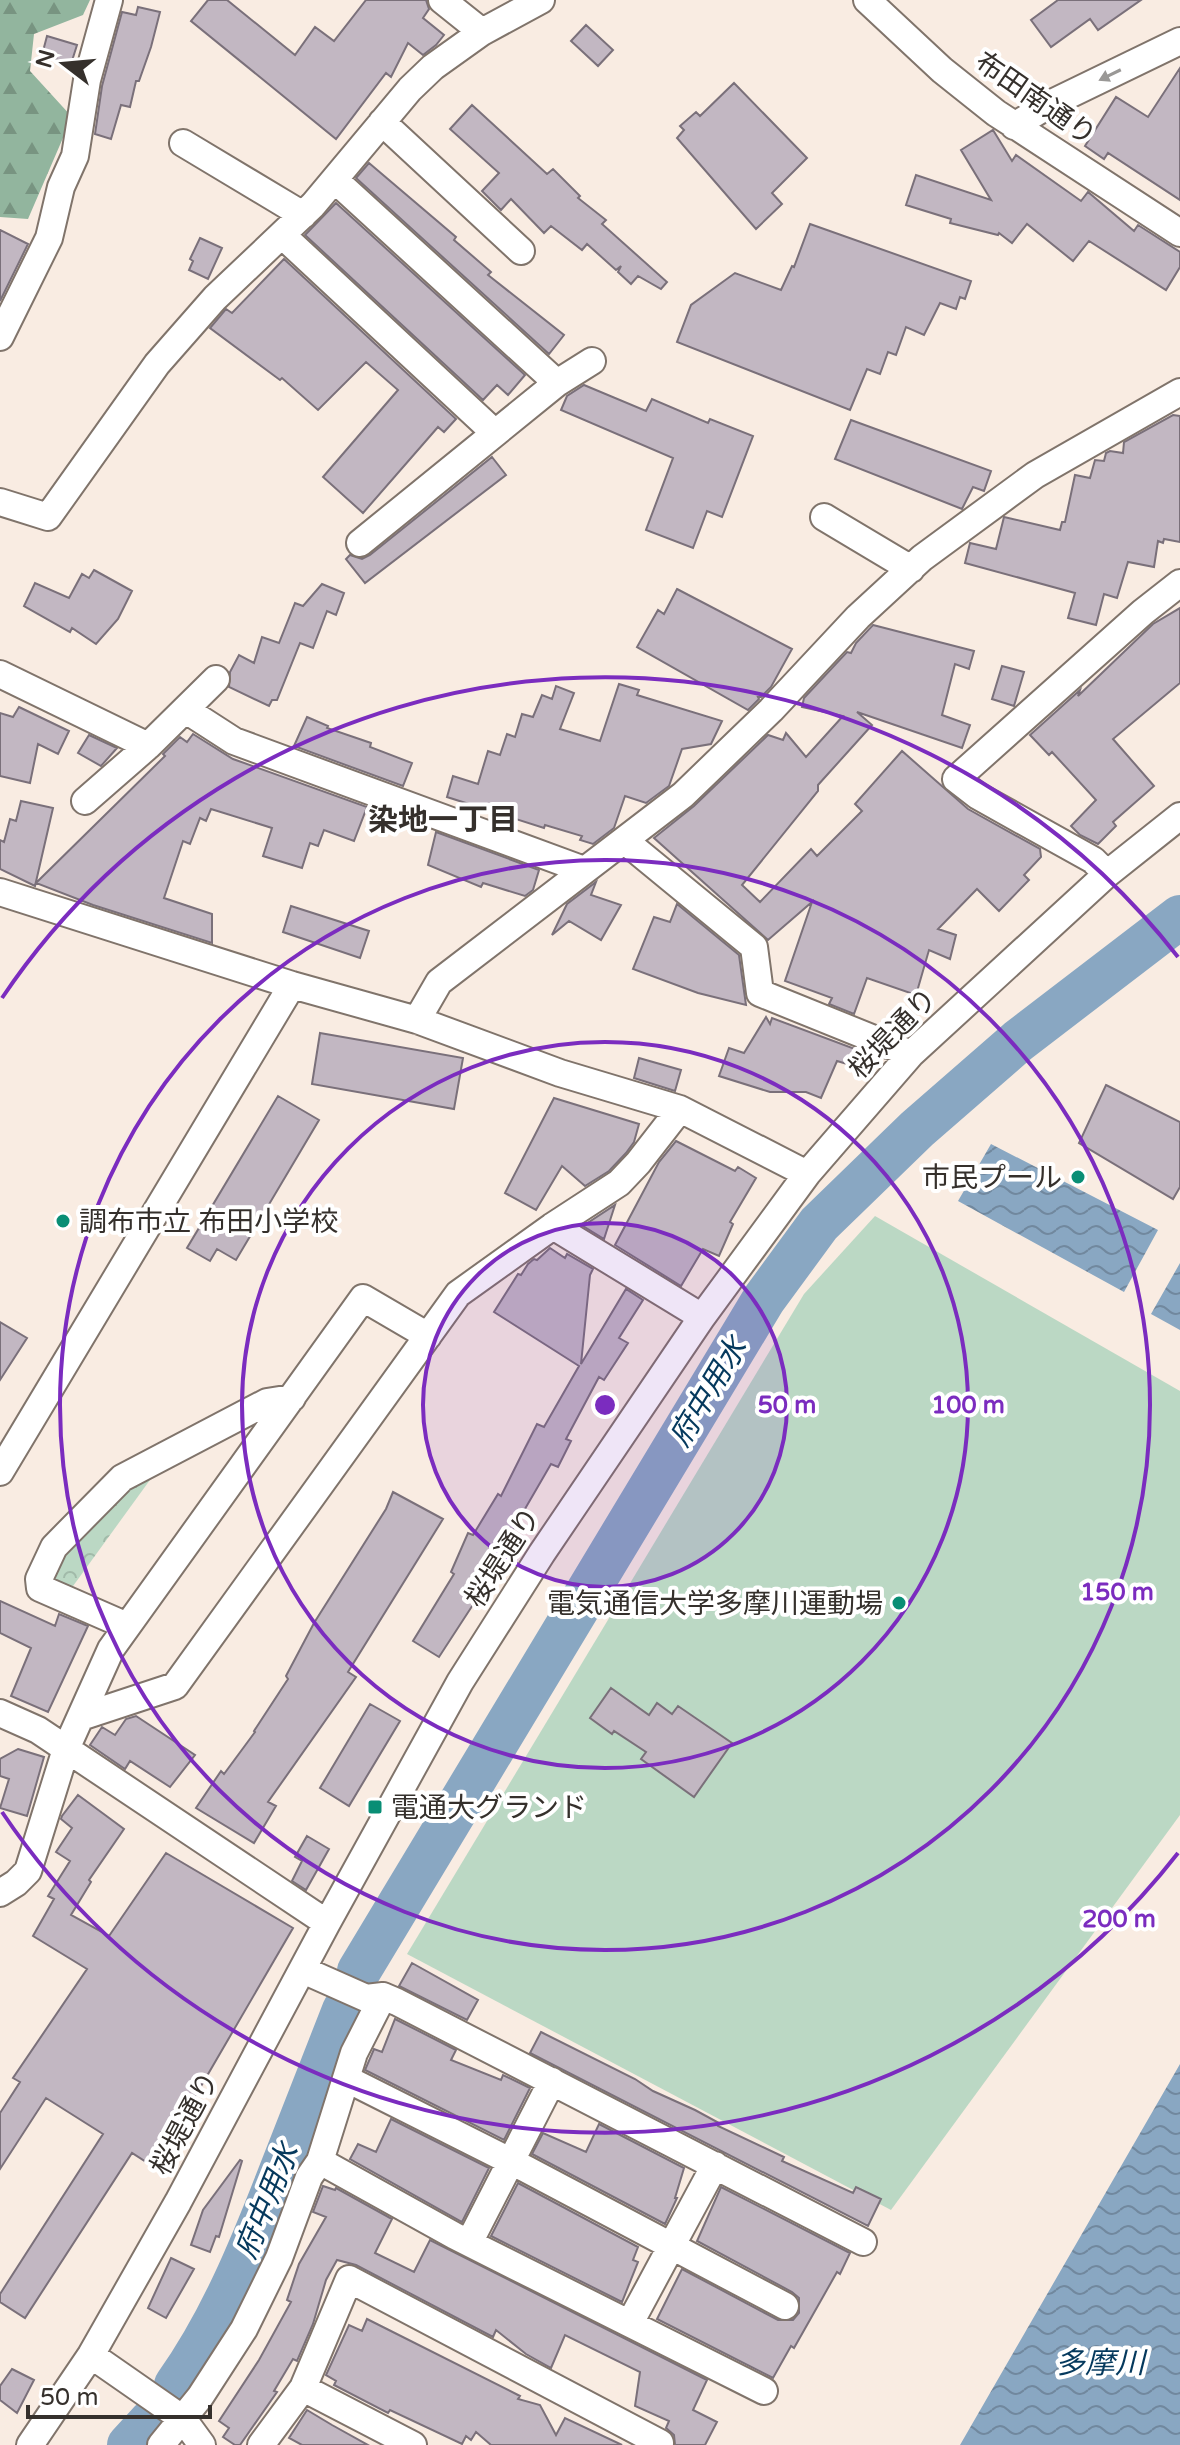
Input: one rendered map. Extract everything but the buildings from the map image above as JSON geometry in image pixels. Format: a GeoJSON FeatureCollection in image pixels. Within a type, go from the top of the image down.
{"type":"FeatureCollection","features":[{"type":"Feature","properties":{"kind":"street"},"geometry":{"type":"LineString","coordinates":[[0,337],[49,238],[61,187],[75,156],[87,80],[109,0]]}},
{"type":"Feature","properties":{"kind":"street"},"geometry":{"type":"LineString","coordinates":[[442,0],[482,32]]}},
{"type":"Feature","properties":{"kind":"street"},"geometry":{"type":"LineString","coordinates":[[0,502],[48,517],[157,364],[215,298],[303,215],[433,67],[482,32],[541,0]]}},
{"type":"Feature","properties":{"kind":"street","name":"布田南通り"},"geometry":{"type":"LineString","coordinates":[[867,0],[942,70],[1014,126],[1180,233]]}},
{"type":"Feature","properties":{"kind":"street"},"geometry":{"type":"LineString","coordinates":[[1014,126],[1050,104],[1180,41]]}},
{"type":"Feature","properties":{"kind":"street"},"geometry":{"type":"LineString","coordinates":[[382,122],[521,251]]}},
{"type":"Feature","properties":{"kind":"street"},"geometry":{"type":"LineString","coordinates":[[183,143],[303,215]]}},
{"type":"Feature","properties":{"kind":"street"},"geometry":{"type":"LineString","coordinates":[[335,180],[557,383]]}},
{"type":"Feature","properties":{"kind":"street"},"geometry":{"type":"LineString","coordinates":[[282,235],[495,433]]}},
{"type":"Feature","properties":{"kind":"street"},"geometry":{"type":"LineString","coordinates":[[360,543],[557,383],[592,361]]}},
{"type":"Feature","properties":{"kind":"street"},"geometry":{"type":"LineString","coordinates":[[417,1020],[439,982],[683,795],[771,710],[858,617],[911,569],[1035,475],[1180,392]]}},
{"type":"Feature","properties":{"kind":"street"},"geometry":{"type":"LineString","coordinates":[[824,517],[911,569]]}},
{"type":"Feature","properties":{"kind":"street"},"geometry":{"type":"LineString","coordinates":[[1107,874],[1093,860],[978,796],[956,779],[1143,612],[1180,583]]}},
{"type":"Feature","properties":{"kind":"street"},"geometry":{"type":"LineString","coordinates":[[0,674],[148,746]]}},
{"type":"Feature","properties":{"kind":"street"},"geometry":{"type":"LineString","coordinates":[[85,801],[148,746],[216,679]]}},
{"type":"Feature","properties":{"kind":"street"},"geometry":{"type":"LineString","coordinates":[[186,710],[234,741],[584,870]]}},
{"type":"Feature","properties":{"kind":"street","name":"桜堤通り"},"geometry":{"type":"LineString","coordinates":[[30,2445],[91,2355],[178,2202],[460,1682],[542,1553],[702,1317],[807,1174],[911,1054],[1107,874],[1180,816]]}},
{"type":"Feature","properties":{"kind":"street"},"geometry":{"type":"LineString","coordinates":[[625,841],[754,947],[760,993],[911,1054]]}},
{"type":"Feature","properties":{"kind":"street"},"geometry":{"type":"LineString","coordinates":[[0,892],[292,985],[417,1020],[560,1073],[680,1109],[807,1174]]}},
{"type":"Feature","properties":{"kind":"street"},"geometry":{"type":"LineString","coordinates":[[0,1472],[292,985]]}},
{"type":"Feature","properties":{"kind":"street"},"geometry":{"type":"LineString","coordinates":[[81,1717],[175,1686],[458,1294],[619,1183],[680,1109]]}},
{"type":"Feature","properties":{"kind":"street"},"geometry":{"type":"LineString","coordinates":[[553,1226],[702,1317]]}},
{"type":"Feature","properties":{"kind":"street"},"geometry":{"type":"LineString","coordinates":[[0,1893],[28,1871],[66,1749],[111,1649],[363,1298],[428,1336]]}},
{"type":"Feature","properties":{"kind":"street"},"geometry":{"type":"LineString","coordinates":[[127,1626],[40,1588],[39,1579],[54,1547],[122,1478],[267,1402],[292,1398]]}},
{"type":"Feature","properties":{"kind":"street"},"geometry":{"type":"LineString","coordinates":[[0,1713],[38,1730],[327,1923]]}},
{"type":"Feature","properties":{"kind":"street"},"geometry":{"type":"LineString","coordinates":[[303,1970],[366,1998],[383,1996],[863,2242]]}},
{"type":"Feature","properties":{"kind":"street"},"geometry":{"type":"LineString","coordinates":[[161,2445],[183,2419],[244,2329],[279,2258],[309,2177],[320,2161],[354,2053],[383,1996]]}},
{"type":"Feature","properties":{"kind":"street"},"geometry":{"type":"LineString","coordinates":[[347,2079],[511,2161],[785,2306]]}},
{"type":"Feature","properties":{"kind":"street"},"geometry":{"type":"LineString","coordinates":[[469,2243],[552,2081]]}},
{"type":"Feature","properties":{"kind":"street"},"geometry":{"type":"LineString","coordinates":[[320,2161],[469,2243],[764,2391]]}},
{"type":"Feature","properties":{"kind":"street"},"geometry":{"type":"LineString","coordinates":[[630,2323],[715,2165]]}},
{"type":"Feature","properties":{"kind":"street"},"geometry":{"type":"LineString","coordinates":[[261,2445],[303,2388],[349,2279],[659,2445]]}},
{"type":"Feature","properties":{"kind":"street"},"geometry":{"type":"LineString","coordinates":[[91,2355],[183,2419],[202,2445]]}},
{"type":"Feature","properties":{"kind":"street"},"geometry":{"type":"LineString","coordinates":[[303,2388],[413,2445]]}},
{"type":"Feature","properties":{"kind":"green space"},"geometry":{"type":"Polygon","coordinates":[[[0,0],[90,0],[83,15],[34,34],[30,71],[72,117],[28,219],[0,217],[0,0]]]}},
{"type":"Feature","properties":{"kind":"green space","name":"電気通信大学多摩川運動場"},"geometry":{"type":"Polygon","coordinates":[[[875,1216],[1180,1391],[1180,1815],[891,2210],[407,1954],[804,1294],[875,1216]]]}},
{"type":"Feature","properties":{"kind":"green space"},"geometry":{"type":"Polygon","coordinates":[[[155,1473],[68,1593],[50,1577],[64,1549],[130,1486],[155,1473]]]}},
{"type":"Feature","properties":{"kind":"water"},"geometry":{"type":"Polygon","coordinates":[[[991,1144],[1158,1230],[1124,1292],[958,1201],[991,1144]]]}},
{"type":"Feature","properties":{"kind":"water"},"geometry":{"type":"Polygon","coordinates":[[[1180,1263],[1180,1330],[1151,1314],[1180,1263]]]}},
{"type":"Feature","properties":{"kind":"water","name":"多摩川"},"geometry":{"type":"Polygon","coordinates":[[[1180,2064],[1180,2445],[960,2445],[1180,2064]]]}},
{"type":"Feature","properties":{"kind":"waterway","name":"府中用水"},"geometry":{"type":"LineString","coordinates":[[359,1971],[764,1299],[819,1224],[917,1129],[1018,1041],[1180,917]]}},
{"type":"Feature","properties":{"kind":"waterway","name":"府中用水"},"geometry":{"type":"LineString","coordinates":[[176,2385],[207,2336],[246,2257],[344,2010]]}},
{"type":"Feature","properties":{"kind":"waterway","name":"府中用水"},"geometry":{"type":"LineString","coordinates":[[129,2445],[151,2421]]}},
{"type":"Feature","properties":{"kind":"place","name":"市民プール"},"geometry":{"type":"Point","coordinates":[1078,1177]}},
{"type":"Feature","properties":{"kind":"place","name":"調布市立 布田小学校"},"geometry":{"type":"Point","coordinates":[63,1221]}},
{"type":"Feature","properties":{"kind":"place","name":"電気通信大学多摩川運動場"},"geometry":{"type":"Point","coordinates":[899,1603]}},
{"type":"Feature","properties":{"kind":"place","name":"電通大グランド"},"geometry":{"type":"Point","coordinates":[375,1807]}},
{"type":"Feature","properties":{"kind":"district","name":"染地一丁目"},"geometry":{"type":"Point","coordinates":[443,820]}}]}
